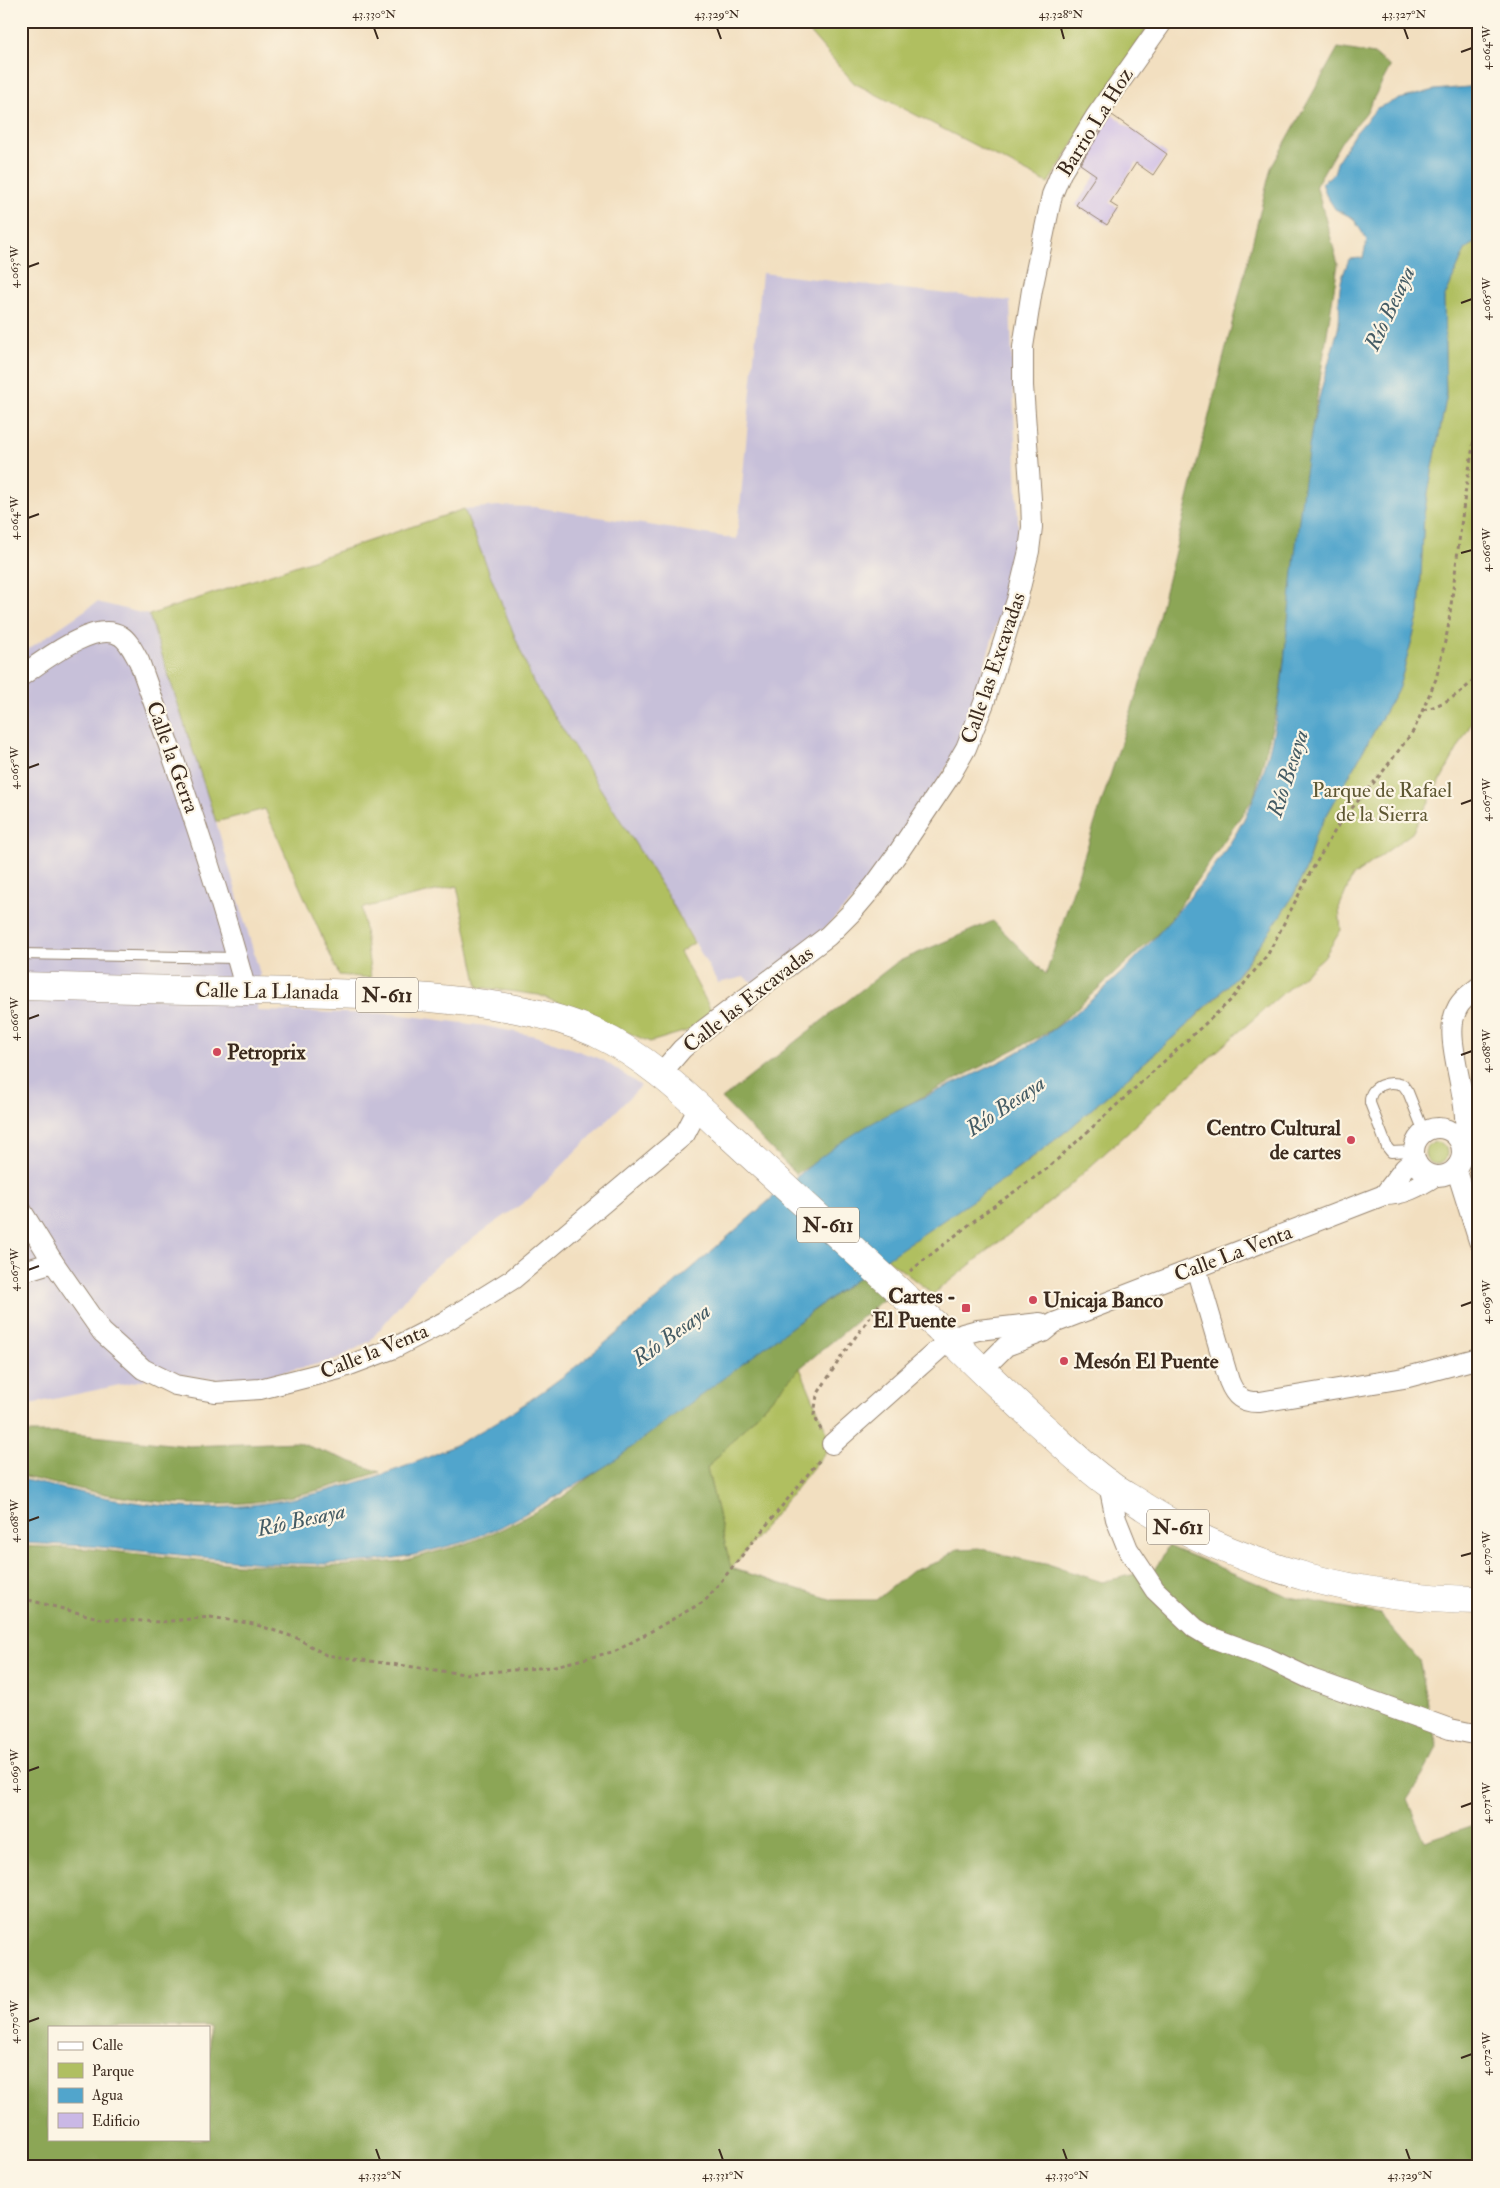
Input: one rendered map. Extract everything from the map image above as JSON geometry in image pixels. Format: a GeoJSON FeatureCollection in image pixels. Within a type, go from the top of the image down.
{"type":"FeatureCollection","features":[{"type":"Feature","properties":{"kind":"highway","name":"Calle La Llanada"},"geometry":{"type":"LineString","coordinates":[[21,986],[382,994],[501,1006],[548,1017],[595,1033],[617,1044],[664,1075],[708,1115]]}},
{"type":"Feature","properties":{"kind":"highway","name":"N-611"},"geometry":{"type":"LineString","coordinates":[[708,1115],[982,1370],[1109,1485],[1189,1533],[1251,1559],[1301,1576],[1385,1593],[1479,1600]]}},
{"type":"Feature","properties":{"kind":"street","name":"Barrio La Hoz"},"geometry":{"type":"LineString","coordinates":[[1032,290],[1052,195],[1061,173],[1096,116],[1163,21]]}},
{"type":"Feature","properties":{"kind":"street","name":"Calle las Excavadas"},"geometry":{"type":"LineString","coordinates":[[664,1075],[669,1064],[682,1049],[828,936],[850,913],[874,886],[900,850],[951,774],[966,748],[984,703],[1017,600],[1029,551],[1032,527],[1031,499],[1022,366],[1032,290]]}},
{"type":"Feature","properties":{"kind":"street","name":"Calle la Gerra"},"geometry":{"type":"LineString","coordinates":[[21,676],[60,650],[94,634],[108,633],[120,635],[130,646],[139,661],[195,819],[246,991]]}},
{"type":"Feature","properties":{"kind":"street"},"geometry":{"type":"LineString","coordinates":[[1479,987],[1458,1007],[1453,1025],[1465,1108],[1465,1159],[1469,1209],[1479,1241]]}},
{"type":"Feature","properties":{"kind":"street"},"geometry":{"type":"LineString","coordinates":[[1447,1130],[1465,1108]]}},
{"type":"Feature","properties":{"kind":"street","name":"Calle la Venta"},"geometry":{"type":"LineString","coordinates":[[21,1210],[53,1262],[102,1332],[142,1369],[175,1384],[215,1392],[260,1389],[339,1369],[392,1349],[444,1322],[513,1279],[680,1139],[689,1128],[708,1115]]}},
{"type":"Feature","properties":{"kind":"street"},"geometry":{"type":"LineString","coordinates":[[1435,1128],[1447,1130],[1455,1135],[1465,1159],[1444,1176],[1435,1176],[1420,1169],[1414,1155],[1418,1139],[1424,1132],[1435,1128]]}},
{"type":"Feature","properties":{"kind":"street","name":"Calle La Venta"},"geometry":{"type":"LineString","coordinates":[[1384,1195],[1414,1155]]}},
{"type":"Feature","properties":{"kind":"street","name":"Calle La Venta"},"geometry":{"type":"LineString","coordinates":[[832,1444],[948,1337],[978,1330],[1054,1323],[1384,1195],[1397,1195],[1435,1176]]}},
{"type":"Feature","properties":{"kind":"street"},"geometry":{"type":"LineString","coordinates":[[21,1272],[53,1262]]}},
{"type":"Feature","properties":{"kind":"street"},"geometry":{"type":"LineString","coordinates":[[1196,1268],[1229,1381],[1237,1396],[1246,1402],[1260,1402],[1404,1378],[1479,1358]]}},
{"type":"Feature","properties":{"kind":"street","name":"Calle La Venta"},"geometry":{"type":"LineString","coordinates":[[982,1370],[1006,1346],[1043,1332],[1054,1323]]}},
{"type":"Feature","properties":{"kind":"street"},"geometry":{"type":"LineString","coordinates":[[1109,1485],[1116,1519],[1128,1549],[1155,1590],[1195,1628],[1210,1637],[1265,1657],[1311,1679],[1450,1729],[1479,1735]]}},
{"type":"Feature","properties":{"kind":"lane"},"geometry":{"type":"LineString","coordinates":[[21,954],[237,958]]}},
{"type":"Feature","properties":{"kind":"lane"},"geometry":{"type":"LineString","coordinates":[[1414,1155],[1391,1152],[1387,1147],[1370,1103],[1370,1098],[1376,1088],[1390,1083],[1403,1085],[1408,1092],[1424,1132]]}},
{"type":"Feature","properties":{"kind":"path"},"geometry":{"type":"LineString","coordinates":[[906,1275],[968,1225],[1048,1168],[1231,1000],[1268,954],[1309,875],[1340,822],[1381,774],[1408,737],[1423,710],[1436,679],[1448,628],[1465,494],[1474,440],[1479,427]]}},
{"type":"Feature","properties":{"kind":"path"},"geometry":{"type":"LineString","coordinates":[[1423,710],[1442,705],[1472,684],[1479,672]]}},
{"type":"Feature","properties":{"kind":"path"},"geometry":{"type":"LineString","coordinates":[[21,1598],[102,1619],[161,1622],[210,1617],[254,1624],[297,1638],[326,1655],[464,1674],[551,1667],[616,1651],[705,1601],[832,1444],[816,1420],[814,1409],[817,1395],[843,1354],[885,1298]]}},
{"type":"Feature","properties":{"kind":"shaded area"},"geometry":{"type":"Polygon","coordinates":[[[762,273],[1010,301],[1019,549],[960,747],[868,884],[815,938],[755,984],[744,977],[718,983],[667,894],[533,682],[464,509],[499,506],[535,507],[737,539],[762,273]]]}},
{"type":"Feature","properties":{"kind":"shaded area"},"geometry":{"type":"Polygon","coordinates":[[[97,602],[149,615],[216,822],[260,974],[257,1011],[395,1014],[485,1026],[540,1037],[603,1060],[641,1086],[530,1198],[444,1259],[422,1278],[370,1341],[335,1360],[239,1382],[186,1376],[161,1368],[143,1380],[21,1406],[21,654],[97,602]]]}},
{"type":"Feature","properties":{"kind":"green space"},"geometry":{"type":"Polygon","coordinates":[[[800,21],[1152,21],[1048,183],[854,83],[800,21]]]}},
{"type":"Feature","properties":{"kind":"green space"},"geometry":{"type":"Polygon","coordinates":[[[1338,48],[1374,54],[1390,67],[1366,113],[1341,142],[1316,185],[1338,264],[1312,429],[1279,701],[1254,797],[1165,927],[1054,1029],[920,1098],[796,1174],[722,1099],[897,962],[993,921],[1046,974],[1148,659],[1271,168],[1338,48]]]}},
{"type":"Feature","properties":{"kind":"green space","name":"Parque de Rafael de la Sierra"},"geometry":{"type":"Polygon","coordinates":[[[1479,239],[1479,709],[1412,833],[1352,877],[1339,908],[1341,930],[1324,957],[1175,1088],[1065,1190],[933,1294],[886,1258],[1018,1169],[1069,1129],[1186,1026],[1242,970],[1292,898],[1307,867],[1315,836],[1399,687],[1419,614],[1424,514],[1446,399],[1444,299],[1465,250],[1479,239]]]}},
{"type":"Feature","properties":{"kind":"green space"},"geometry":{"type":"Polygon","coordinates":[[[464,509],[533,682],[667,894],[694,943],[680,952],[712,1012],[693,1029],[650,1042],[539,995],[478,987],[457,886],[362,908],[371,978],[339,975],[265,809],[216,822],[149,615],[464,509]]]}},
{"type":"Feature","properties":{"kind":"green space"},"geometry":{"type":"Polygon","coordinates":[[[1436,1142],[1444,1145],[1447,1153],[1444,1161],[1436,1164],[1428,1161],[1425,1153],[1428,1145],[1436,1142]]]}},
{"type":"Feature","properties":{"kind":"green space"},"geometry":{"type":"Polygon","coordinates":[[[863,1274],[885,1298],[800,1368],[707,1468],[731,1568],[833,1600],[876,1600],[912,1571],[938,1562],[957,1549],[980,1548],[1006,1556],[1050,1565],[1102,1582],[1156,1569],[1168,1546],[1290,1597],[1380,1614],[1419,1660],[1437,1747],[1423,1775],[1407,1800],[1425,1841],[1479,1823],[1479,2167],[21,2167],[21,1546],[90,1549],[237,1564],[325,1567],[402,1561],[465,1544],[502,1529],[561,1498],[863,1274]]]}},
{"type":"Feature","properties":{"kind":"green space"},"geometry":{"type":"Polygon","coordinates":[[[800,1368],[832,1444],[731,1569],[707,1468],[800,1368]]]}},
{"type":"Feature","properties":{"kind":"green space"},"geometry":{"type":"Polygon","coordinates":[[[21,1433],[64,1433],[189,1446],[297,1442],[380,1472],[324,1489],[247,1503],[202,1504],[150,1501],[72,1488],[21,1476],[21,1433]]]}},
{"type":"Feature","properties":{"kind":"water","name":"Río Besaya"},"geometry":{"type":"Polygon","coordinates":[[[1479,86],[1479,239],[1465,250],[1444,299],[1446,399],[1424,514],[1419,614],[1399,687],[1315,836],[1307,867],[1292,898],[1233,980],[1186,1026],[1069,1129],[1007,1177],[842,1289],[612,1462],[559,1495],[501,1527],[464,1542],[414,1555],[376,1561],[326,1564],[262,1563],[90,1546],[21,1543],[21,1479],[134,1502],[180,1507],[231,1507],[287,1500],[351,1484],[388,1473],[459,1443],[512,1412],[587,1358],[794,1179],[834,1147],[885,1116],[989,1067],[1034,1043],[1079,1010],[1121,973],[1178,911],[1205,878],[1237,832],[1256,792],[1273,736],[1282,678],[1298,529],[1312,428],[1338,329],[1341,281],[1349,259],[1363,258],[1367,240],[1353,218],[1335,209],[1326,195],[1322,183],[1334,173],[1338,160],[1353,136],[1377,108],[1396,100],[1435,90],[1479,86]]]}},
{"type":"Feature","properties":{"kind":"building"},"geometry":{"type":"Polygon","coordinates":[[[1112,115],[1167,154],[1153,175],[1136,163],[1110,203],[1118,208],[1107,225],[1076,205],[1096,175],[1080,164],[1112,115]]]}},
{"type":"Feature","properties":{"kind":"place","name":"Petroprix"},"geometry":{"type":"Point","coordinates":[217,1052]}},
{"type":"Feature","properties":{"kind":"place","name":"Centro Cultural de cartes"},"geometry":{"type":"Point","coordinates":[1351,1140]}},
{"type":"Feature","properties":{"kind":"place","name":"Unicaja Banco"},"geometry":{"type":"Point","coordinates":[1033,1300]}},
{"type":"Feature","properties":{"kind":"place","name":"Cartes - El Puente"},"geometry":{"type":"Point","coordinates":[966,1308]}},
{"type":"Feature","properties":{"kind":"place","name":"Mesón El Puente"},"geometry":{"type":"Point","coordinates":[1064,1361]}}]}
